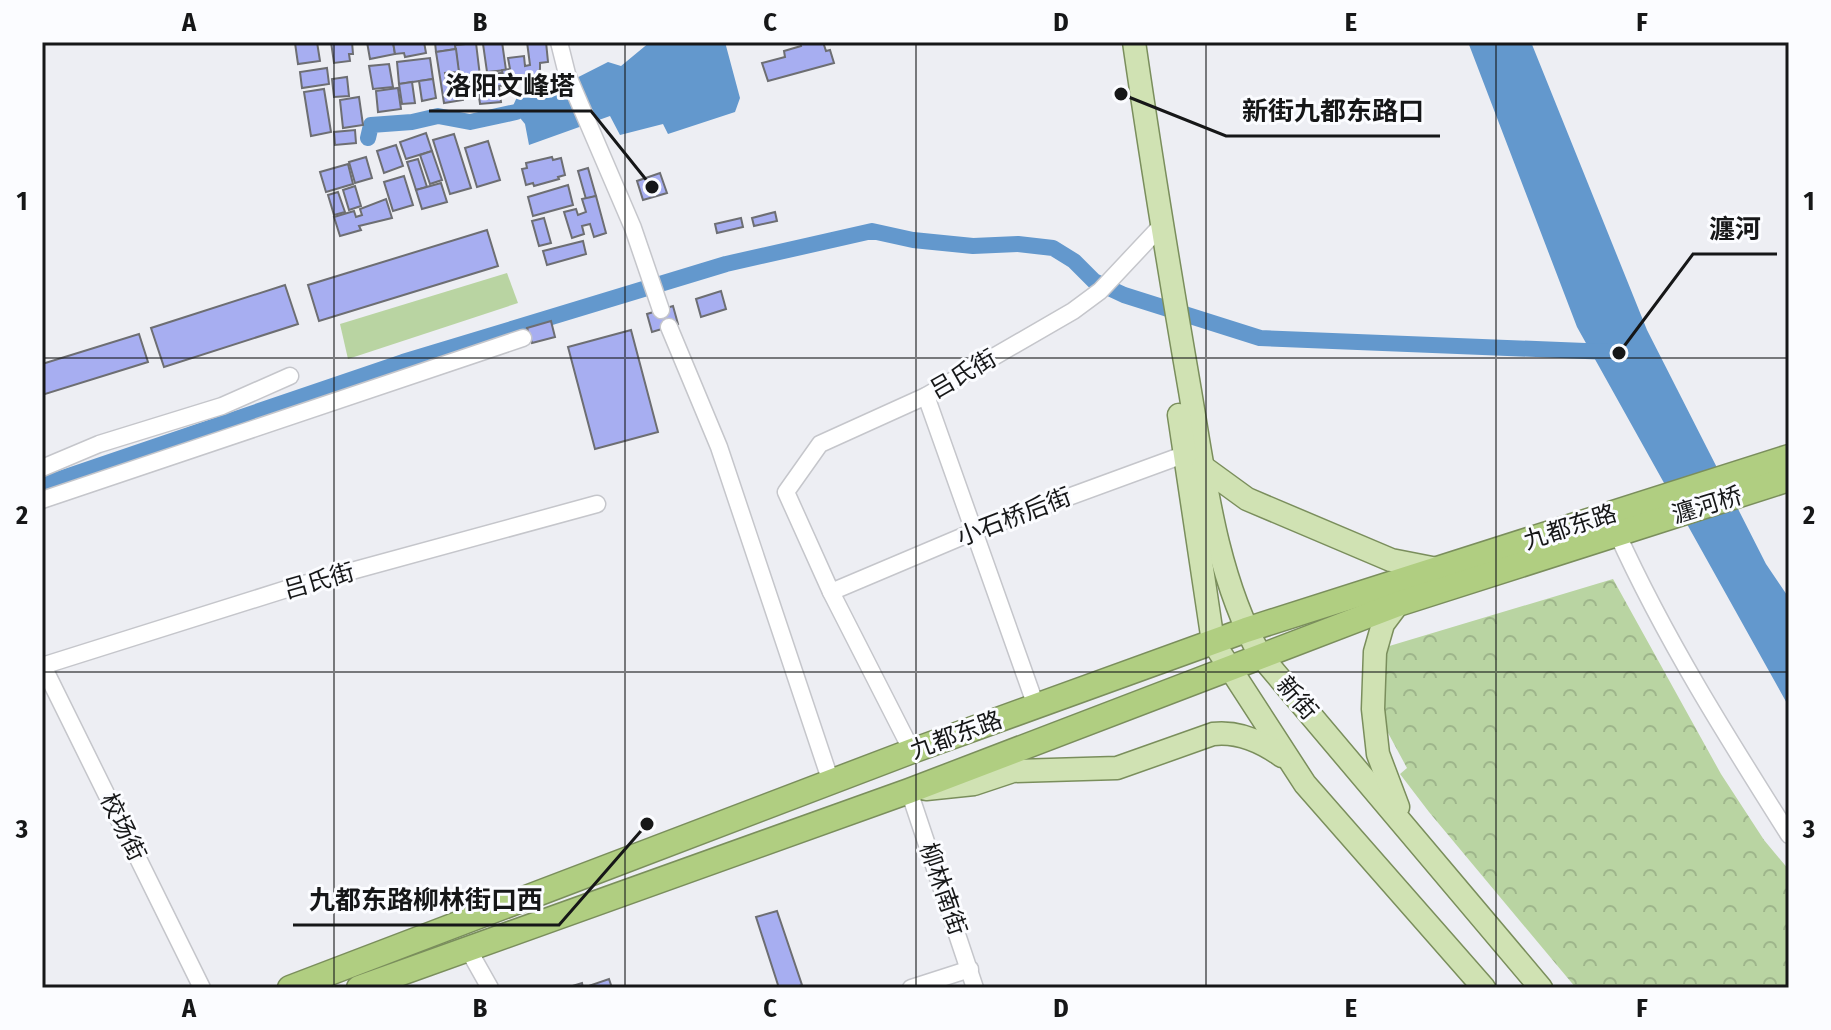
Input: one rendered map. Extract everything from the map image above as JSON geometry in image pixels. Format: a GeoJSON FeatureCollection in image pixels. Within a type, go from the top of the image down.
{"type":"FeatureCollection","features":[{"type":"Feature","properties":{"kind":"highway"},"geometry":{"type":"LineString","coordinates":[[1775,476],[1789,457]]}},
{"type":"Feature","properties":{"kind":"highway","name":"瀍河桥"},"geometry":{"type":"LineString","coordinates":[[1636,516],[1775,476]]}},
{"type":"Feature","properties":{"kind":"highway","name":"九都东路"},"geometry":{"type":"LineString","coordinates":[[290,988],[912,751],[1246,630],[1437,569],[1636,516]]}},
{"type":"Feature","properties":{"kind":"highway","name":"九都东路"},"geometry":{"type":"LineString","coordinates":[[359,988],[909,791],[1398,604],[1617,533],[1636,516]]}},
{"type":"Feature","properties":{"kind":"main road"},"geometry":{"type":"LineString","coordinates":[[1123,42],[1157,230]]}},
{"type":"Feature","properties":{"kind":"main road"},"geometry":{"type":"LineString","coordinates":[[1134,42],[1157,230]]}},
{"type":"Feature","properties":{"kind":"main road","name":"新街"},"geometry":{"type":"LineString","coordinates":[[1157,230],[1196,457],[1223,562],[1246,630],[1260,655],[1541,988]]}},
{"type":"Feature","properties":{"kind":"main road"},"geometry":{"type":"LineString","coordinates":[[1196,457],[1247,499],[1391,560],[1437,569]]}},
{"type":"Feature","properties":{"kind":"main road","name":"新街"},"geometry":{"type":"LineString","coordinates":[[1196,457],[1213,642],[1305,784],[1484,988]]}},
{"type":"Feature","properties":{"kind":"main road"},"geometry":{"type":"LineString","coordinates":[[1398,604],[1383,624],[1375,652],[1373,709],[1378,754],[1404,823]]}},
{"type":"Feature","properties":{"kind":"main road"},"geometry":{"type":"LineString","coordinates":[[909,791],[974,784],[1013,771],[1117,768],[1201,737],[1228,732],[1268,746],[1290,761]]}},
{"type":"Feature","properties":{"kind":"street"},"geometry":{"type":"LineString","coordinates":[[559,42],[567,74],[641,250],[661,310]]}},
{"type":"Feature","properties":{"kind":"street","name":"吕氏街"},"geometry":{"type":"LineString","coordinates":[[831,592],[786,492],[820,444],[926,396],[1073,311],[1100,291],[1157,230]]}},
{"type":"Feature","properties":{"kind":"street"},"geometry":{"type":"LineString","coordinates":[[669,327],[719,447],[831,782]]}},
{"type":"Feature","properties":{"kind":"street"},"geometry":{"type":"LineString","coordinates":[[42,500],[523,338]]}},
{"type":"Feature","properties":{"kind":"street"},"geometry":{"type":"LineString","coordinates":[[42,468],[99,444],[222,406],[290,376]]}},
{"type":"Feature","properties":{"kind":"street"},"geometry":{"type":"LineString","coordinates":[[926,396],[1036,706]]}},
{"type":"Feature","properties":{"kind":"street","name":"小石桥后街"},"geometry":{"type":"LineString","coordinates":[[831,592],[973,532],[1196,457]]}},
{"type":"Feature","properties":{"kind":"street","name":"吕氏街"},"geometry":{"type":"LineString","coordinates":[[43,666],[293,587],[597,504]]}},
{"type":"Feature","properties":{"kind":"street"},"geometry":{"type":"LineString","coordinates":[[1617,533],[1709,708],[1789,835]]}},
{"type":"Feature","properties":{"kind":"street"},"geometry":{"type":"LineString","coordinates":[[831,592],[912,751]]}},
{"type":"Feature","properties":{"kind":"street","name":"校场街"},"geometry":{"type":"LineString","coordinates":[[43,666],[202,988]]}},
{"type":"Feature","properties":{"kind":"street","name":"柳林南街"},"geometry":{"type":"LineString","coordinates":[[909,791],[975,988]]}},
{"type":"Feature","properties":{"kind":"street"},"geometry":{"type":"LineString","coordinates":[[468,949],[490,988]]}},
{"type":"Feature","properties":{"kind":"street"},"geometry":{"type":"LineString","coordinates":[[911,988],[970,969]]}},
{"type":"Feature","properties":{"kind":"green space"},"geometry":{"type":"Polygon","coordinates":[[[507,273],[518,303],[348,359],[340,324],[507,273]]]}},
{"type":"Feature","properties":{"kind":"green space"},"geometry":{"type":"Polygon","coordinates":[[[1613,579],[1721,774],[1764,840],[1789,870],[1789,988],[1576,988],[1400,774],[1407,768],[1380,718],[1386,647],[1613,579]]]}},
{"type":"Feature","properties":{"kind":"water"},"geometry":{"type":"Polygon","coordinates":[[[650,42],[725,42],[740,98],[735,112],[668,134],[663,124],[620,135],[610,116],[529,145],[525,124],[512,108],[517,97],[537,98],[608,62],[621,66],[650,42]]]}},
{"type":"Feature","properties":{"kind":"water"},"geometry":{"type":"Polygon","coordinates":[[[1468,42],[1531,42],[1647,330],[1766,564],[1789,598],[1789,707],[1577,327],[1468,42]]]}},
{"type":"Feature","properties":{"kind":"building"},"geometry":{"type":"Polygon","coordinates":[[[317,42],[320,61],[298,64],[295,43],[317,42]]]}},
{"type":"Feature","properties":{"kind":"building"},"geometry":{"type":"Polygon","coordinates":[[[331,42],[352,42],[350,61],[334,63],[331,42]]]}},
{"type":"Feature","properties":{"kind":"building"},"geometry":{"type":"Polygon","coordinates":[[[367,42],[393,42],[395,54],[370,59],[367,42]]]}},
{"type":"Feature","properties":{"kind":"building"},"geometry":{"type":"Polygon","coordinates":[[[393,42],[424,42],[426,53],[405,57],[404,53],[395,54],[393,42]]]}},
{"type":"Feature","properties":{"kind":"building"},"geometry":{"type":"Polygon","coordinates":[[[435,42],[455,42],[456,49],[436,52],[435,42]]]}},
{"type":"Feature","properties":{"kind":"building"},"geometry":{"type":"Polygon","coordinates":[[[502,42],[506,70],[487,72],[483,44],[502,42]]]}},
{"type":"Feature","properties":{"kind":"building"},"geometry":{"type":"Polygon","coordinates":[[[527,42],[546,42],[548,62],[540,63],[537,75],[503,76],[502,70],[510,69],[508,58],[524,56],[525,66],[530,65],[527,42]]]}},
{"type":"Feature","properties":{"kind":"building"},"geometry":{"type":"Polygon","coordinates":[[[800,42],[823,42],[826,51],[830,50],[834,63],[768,81],[762,63],[785,57],[784,51],[801,46],[800,42]]]}},
{"type":"Feature","properties":{"kind":"building"},"geometry":{"type":"Polygon","coordinates":[[[476,43],[480,76],[501,73],[502,79],[517,77],[518,83],[499,86],[501,102],[480,104],[477,81],[460,83],[455,45],[476,43]]]}},
{"type":"Feature","properties":{"kind":"building"},"geometry":{"type":"Polygon","coordinates":[[[456,49],[459,72],[445,73],[446,81],[459,79],[460,83],[465,82],[468,95],[463,96],[463,100],[444,103],[436,52],[456,49]]]}},
{"type":"Feature","properties":{"kind":"building"},"geometry":{"type":"Polygon","coordinates":[[[430,58],[433,79],[399,84],[397,62],[430,58]]]}},
{"type":"Feature","properties":{"kind":"building"},"geometry":{"type":"Polygon","coordinates":[[[389,64],[393,87],[373,89],[369,66],[389,64]]]}},
{"type":"Feature","properties":{"kind":"building"},"geometry":{"type":"Polygon","coordinates":[[[327,68],[329,84],[302,88],[300,72],[327,68]]]}},
{"type":"Feature","properties":{"kind":"building"},"geometry":{"type":"Polygon","coordinates":[[[347,77],[349,96],[334,97],[332,79],[347,77]]]}},
{"type":"Feature","properties":{"kind":"building"},"geometry":{"type":"Polygon","coordinates":[[[433,79],[436,98],[422,101],[419,81],[433,79]]]}},
{"type":"Feature","properties":{"kind":"building"},"geometry":{"type":"Polygon","coordinates":[[[412,82],[415,103],[402,104],[399,84],[412,82]]]}},
{"type":"Feature","properties":{"kind":"building"},"geometry":{"type":"Polygon","coordinates":[[[398,88],[401,109],[378,112],[376,91],[398,88]]]}},
{"type":"Feature","properties":{"kind":"building"},"geometry":{"type":"Polygon","coordinates":[[[324,89],[331,132],[311,136],[304,92],[324,89]]]}},
{"type":"Feature","properties":{"kind":"building"},"geometry":{"type":"Polygon","coordinates":[[[359,97],[363,125],[343,128],[340,100],[359,97]]]}},
{"type":"Feature","properties":{"kind":"building"},"geometry":{"type":"Polygon","coordinates":[[[355,130],[356,143],[335,145],[334,132],[355,130]]]}},
{"type":"Feature","properties":{"kind":"building"},"geometry":{"type":"Polygon","coordinates":[[[426,133],[432,151],[406,159],[400,142],[426,133]]]}},
{"type":"Feature","properties":{"kind":"building"},"geometry":{"type":"Polygon","coordinates":[[[454,134],[471,188],[450,194],[433,140],[454,134]]]}},
{"type":"Feature","properties":{"kind":"building"},"geometry":{"type":"Polygon","coordinates":[[[488,141],[500,180],[477,187],[465,148],[488,141]]]}},
{"type":"Feature","properties":{"kind":"building"},"geometry":{"type":"Polygon","coordinates":[[[396,145],[403,166],[384,173],[377,151],[396,145]]]}},
{"type":"Feature","properties":{"kind":"building"},"geometry":{"type":"Polygon","coordinates":[[[432,151],[442,180],[430,184],[420,155],[432,151]]]}},
{"type":"Feature","properties":{"kind":"building"},"geometry":{"type":"Polygon","coordinates":[[[366,157],[372,178],[355,183],[349,162],[366,157]]]}},
{"type":"Feature","properties":{"kind":"building"},"geometry":{"type":"Polygon","coordinates":[[[552,157],[553,160],[561,158],[565,175],[534,186],[533,183],[526,185],[522,169],[527,168],[526,163],[552,157]]]}},
{"type":"Feature","properties":{"kind":"building"},"geometry":{"type":"Polygon","coordinates":[[[418,159],[427,187],[416,190],[407,162],[418,159]]]}},
{"type":"Feature","properties":{"kind":"building"},"geometry":{"type":"Polygon","coordinates":[[[348,164],[353,184],[326,192],[320,172],[348,164]]]}},
{"type":"Feature","properties":{"kind":"building"},"geometry":{"type":"Polygon","coordinates":[[[588,168],[596,196],[586,199],[578,171],[588,168]]]}},
{"type":"Feature","properties":{"kind":"building"},"geometry":{"type":"Polygon","coordinates":[[[660,173],[667,193],[643,200],[637,181],[660,173]]]}},
{"type":"Feature","properties":{"kind":"building"},"geometry":{"type":"Polygon","coordinates":[[[404,176],[413,205],[393,211],[384,182],[404,176]]]}},
{"type":"Feature","properties":{"kind":"building"},"geometry":{"type":"Polygon","coordinates":[[[441,183],[447,202],[422,209],[416,190],[441,183]]]}},
{"type":"Feature","properties":{"kind":"building"},"geometry":{"type":"Polygon","coordinates":[[[568,185],[573,205],[533,216],[528,197],[568,185]]]}},
{"type":"Feature","properties":{"kind":"building"},"geometry":{"type":"Polygon","coordinates":[[[355,186],[361,206],[349,210],[343,190],[355,186]]]}},
{"type":"Feature","properties":{"kind":"building"},"geometry":{"type":"Polygon","coordinates":[[[338,192],[345,212],[334,215],[328,195],[338,192]]]}},
{"type":"Feature","properties":{"kind":"building"},"geometry":{"type":"Polygon","coordinates":[[[596,196],[606,233],[594,237],[590,224],[582,226],[584,234],[572,238],[564,212],[576,209],[578,215],[586,212],[582,199],[596,196]]]}},
{"type":"Feature","properties":{"kind":"building"},"geometry":{"type":"Polygon","coordinates":[[[386,199],[392,218],[359,226],[361,230],[340,236],[334,217],[354,211],[356,217],[362,215],[360,209],[386,199]]]}},
{"type":"Feature","properties":{"kind":"building"},"geometry":{"type":"Polygon","coordinates":[[[775,212],[777,221],[754,226],[752,218],[775,212]]]}},
{"type":"Feature","properties":{"kind":"building"},"geometry":{"type":"Polygon","coordinates":[[[544,218],[551,243],[539,246],[532,221],[544,218]]]}},
{"type":"Feature","properties":{"kind":"building"},"geometry":{"type":"Polygon","coordinates":[[[741,218],[743,227],[717,233],[715,224],[741,218]]]}},
{"type":"Feature","properties":{"kind":"building"},"geometry":{"type":"Polygon","coordinates":[[[487,230],[498,266],[319,321],[308,285],[487,230]]]}},
{"type":"Feature","properties":{"kind":"building"},"geometry":{"type":"Polygon","coordinates":[[[583,241],[586,254],[547,265],[543,251],[583,241]]]}},
{"type":"Feature","properties":{"kind":"building"},"geometry":{"type":"Polygon","coordinates":[[[285,285],[298,324],[164,367],[151,328],[285,285]]]}},
{"type":"Feature","properties":{"kind":"building"},"geometry":{"type":"Polygon","coordinates":[[[721,291],[726,309],[701,317],[696,299],[721,291]]]}},
{"type":"Feature","properties":{"kind":"building"},"geometry":{"type":"Polygon","coordinates":[[[673,306],[678,324],[652,332],[647,314],[673,306]]]}},
{"type":"Feature","properties":{"kind":"building"},"geometry":{"type":"Polygon","coordinates":[[[551,321],[555,337],[532,343],[527,328],[551,321]]]}},
{"type":"Feature","properties":{"kind":"building"},"geometry":{"type":"Polygon","coordinates":[[[631,330],[658,432],[595,449],[568,347],[631,330]]]}},
{"type":"Feature","properties":{"kind":"building"},"geometry":{"type":"Polygon","coordinates":[[[139,334],[148,362],[42,395],[42,364],[139,334]]]}},
{"type":"Feature","properties":{"kind":"building"},"geometry":{"type":"Polygon","coordinates":[[[777,911],[802,985],[794,988],[779,988],[756,917],[777,911]]]}},
{"type":"Feature","properties":{"kind":"building"},"geometry":{"type":"Polygon","coordinates":[[[609,979],[612,988],[583,988],[609,979]]]}},
{"type":"Feature","properties":{"kind":"building"},"geometry":{"type":"Polygon","coordinates":[[[582,983],[583,988],[566,988],[582,983]]]}},
{"type":"Feature","properties":{"kind":"waterway"},"geometry":{"type":"LineString","coordinates":[[368,138],[371,125],[412,122],[438,116],[470,122],[516,112]]}},
{"type":"Feature","properties":{"kind":"waterway"},"geometry":{"type":"LineString","coordinates":[[42,485],[403,362],[726,264],[872,231],[913,240],[973,246],[1018,244],[1053,248],[1074,261],[1094,281],[1124,295],[1260,338],[1610,352]]}},
{"type":"Feature","properties":{"kind":"place","name":"新街九都东路口"},"geometry":{"type":"Point","coordinates":[1121,94]}},
{"type":"Feature","properties":{"kind":"place","name":"洛阳文峰塔"},"geometry":{"type":"Point","coordinates":[652,187]}},
{"type":"Feature","properties":{"kind":"place","name":"瀍河"},"geometry":{"type":"Point","coordinates":[1619,353]}},
{"type":"Feature","properties":{"kind":"place","name":"九都东路柳林街口西"},"geometry":{"type":"Point","coordinates":[647,824]}}]}
